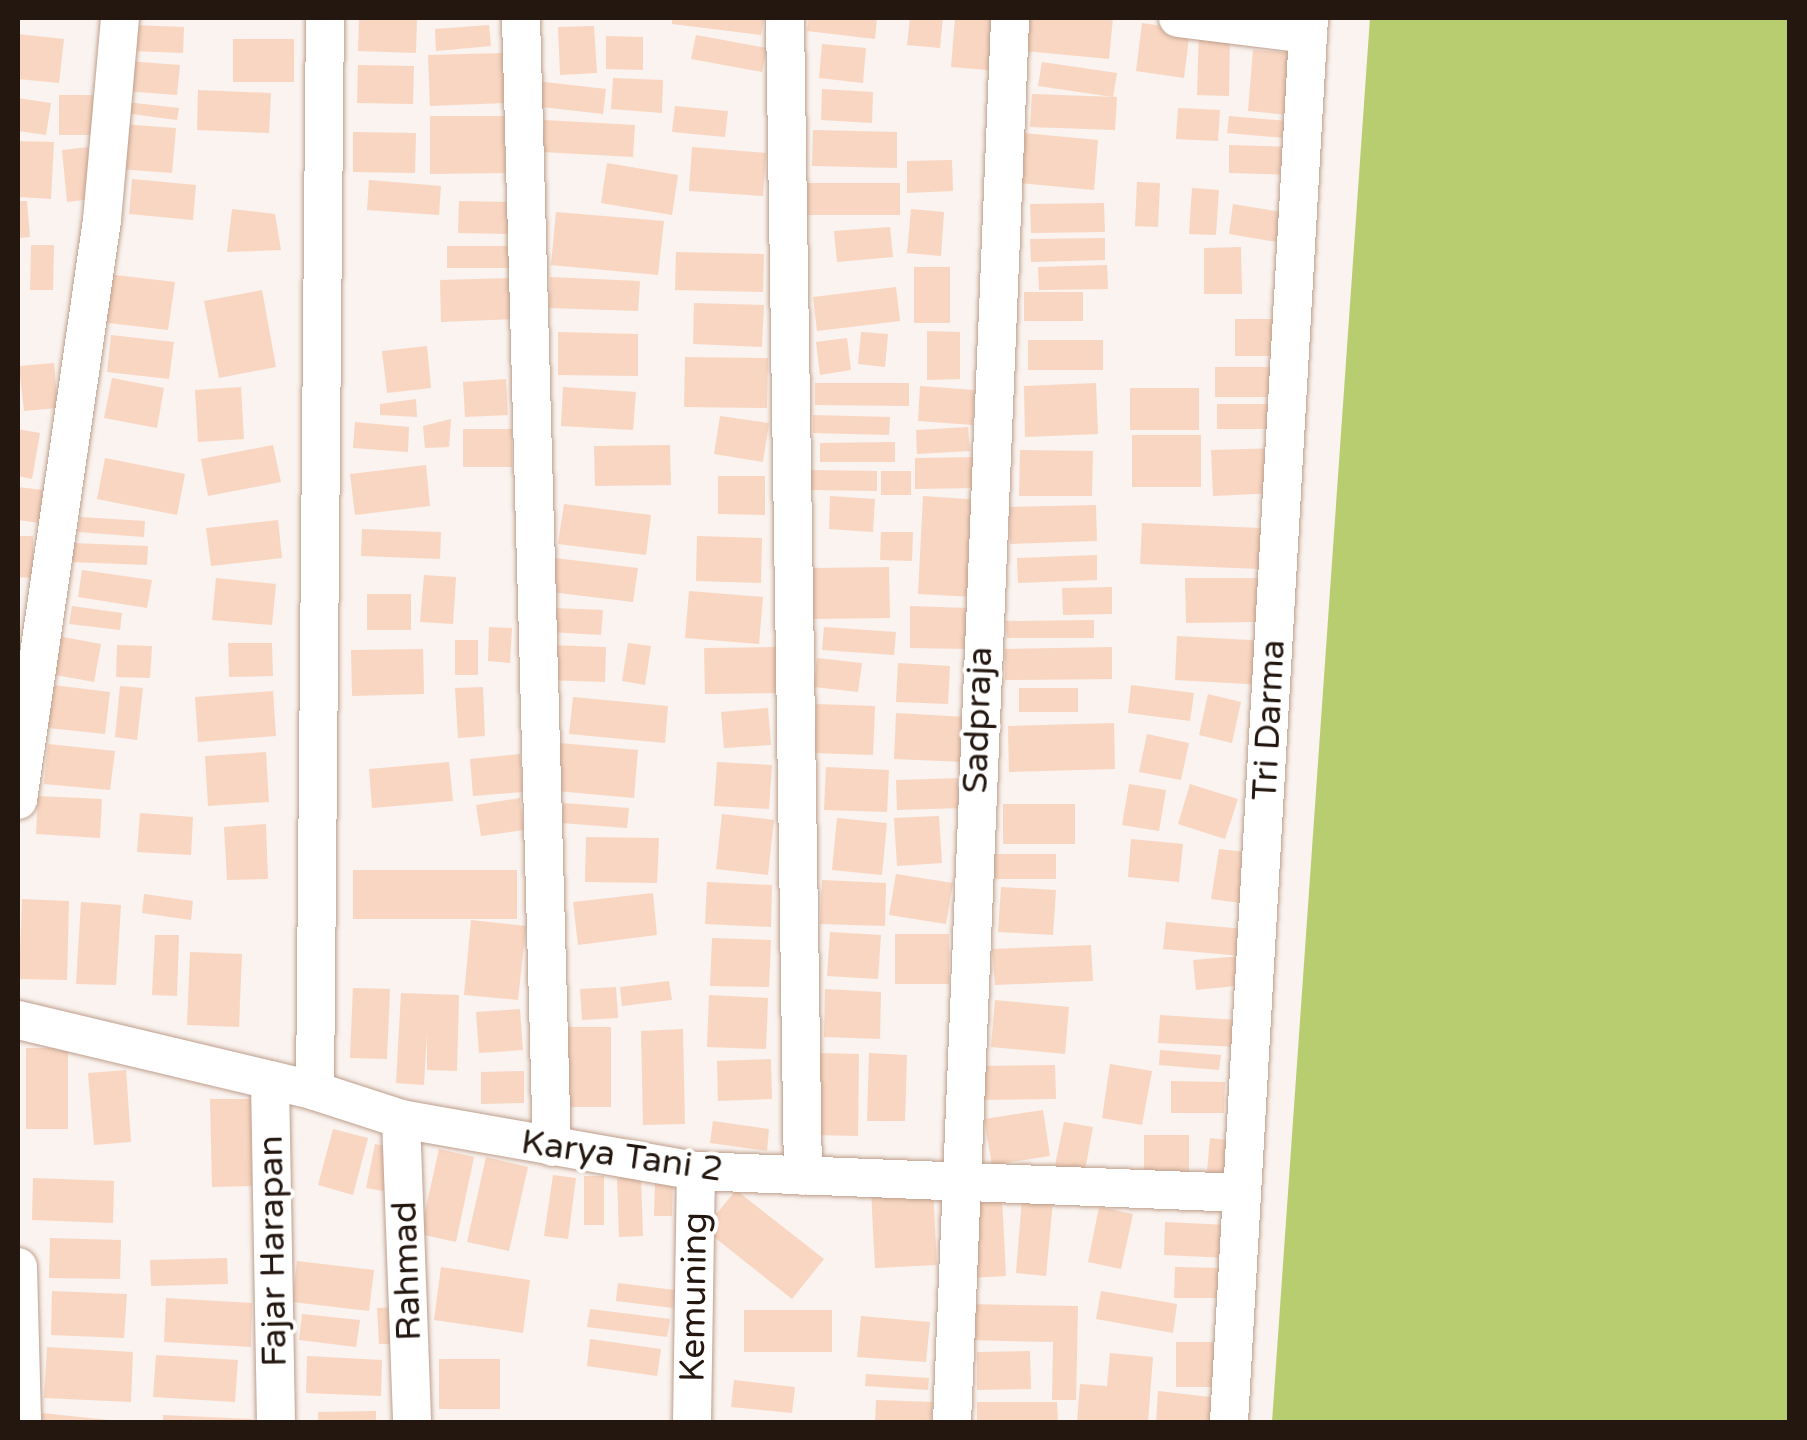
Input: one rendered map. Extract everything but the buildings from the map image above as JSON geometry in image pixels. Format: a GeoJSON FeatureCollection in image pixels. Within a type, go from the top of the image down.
{"type":"FeatureCollection","features":[{"type":"Feature","properties":{"kind":"street"},"geometry":{"type":"LineString","coordinates":[[18,800],[102,220],[120,18]]}},
{"type":"Feature","properties":{"kind":"street"},"geometry":{"type":"LineString","coordinates":[[315,1091],[325,18]]}},
{"type":"Feature","properties":{"kind":"street"},"geometry":{"type":"LineString","coordinates":[[521,18],[552,1148]]}},
{"type":"Feature","properties":{"kind":"street"},"geometry":{"type":"LineString","coordinates":[[785,18],[803,1176]]}},
{"type":"Feature","properties":{"kind":"street","name":"Sadpraja"},"geometry":{"type":"LineString","coordinates":[[952,1422],[1010,18]]}},
{"type":"Feature","properties":{"kind":"street"},"geometry":{"type":"LineString","coordinates":[[1178,18],[1309,26]]}},
{"type":"Feature","properties":{"kind":"street","name":"Tri Darma"},"geometry":{"type":"LineString","coordinates":[[1230,1422],[1309,26]]}},
{"type":"Feature","properties":{"kind":"street","name":"Karya Tani 2"},"geometry":{"type":"LineString","coordinates":[[18,1020],[315,1091],[402,1119],[696,1171],[962,1177],[1242,1193]]}},
{"type":"Feature","properties":{"kind":"street","name":"Fajar Harapan"},"geometry":{"type":"LineString","coordinates":[[270,1080],[276,1422]]}},
{"type":"Feature","properties":{"kind":"street","name":"Rahmad"},"geometry":{"type":"LineString","coordinates":[[402,1119],[412,1422]]}},
{"type":"Feature","properties":{"kind":"street","name":"Kemuning"},"geometry":{"type":"LineString","coordinates":[[692,1422],[696,1171]]}},
{"type":"Feature","properties":{"kind":"street"},"geometry":{"type":"LineString","coordinates":[[18,1267],[22,1422]]}},
{"type":"Feature","properties":{"kind":"green space"},"geometry":{"type":"Polygon","coordinates":[[[1370,18],[1789,18],[1789,1422],[1272,1422],[1370,18]]]}}]}
